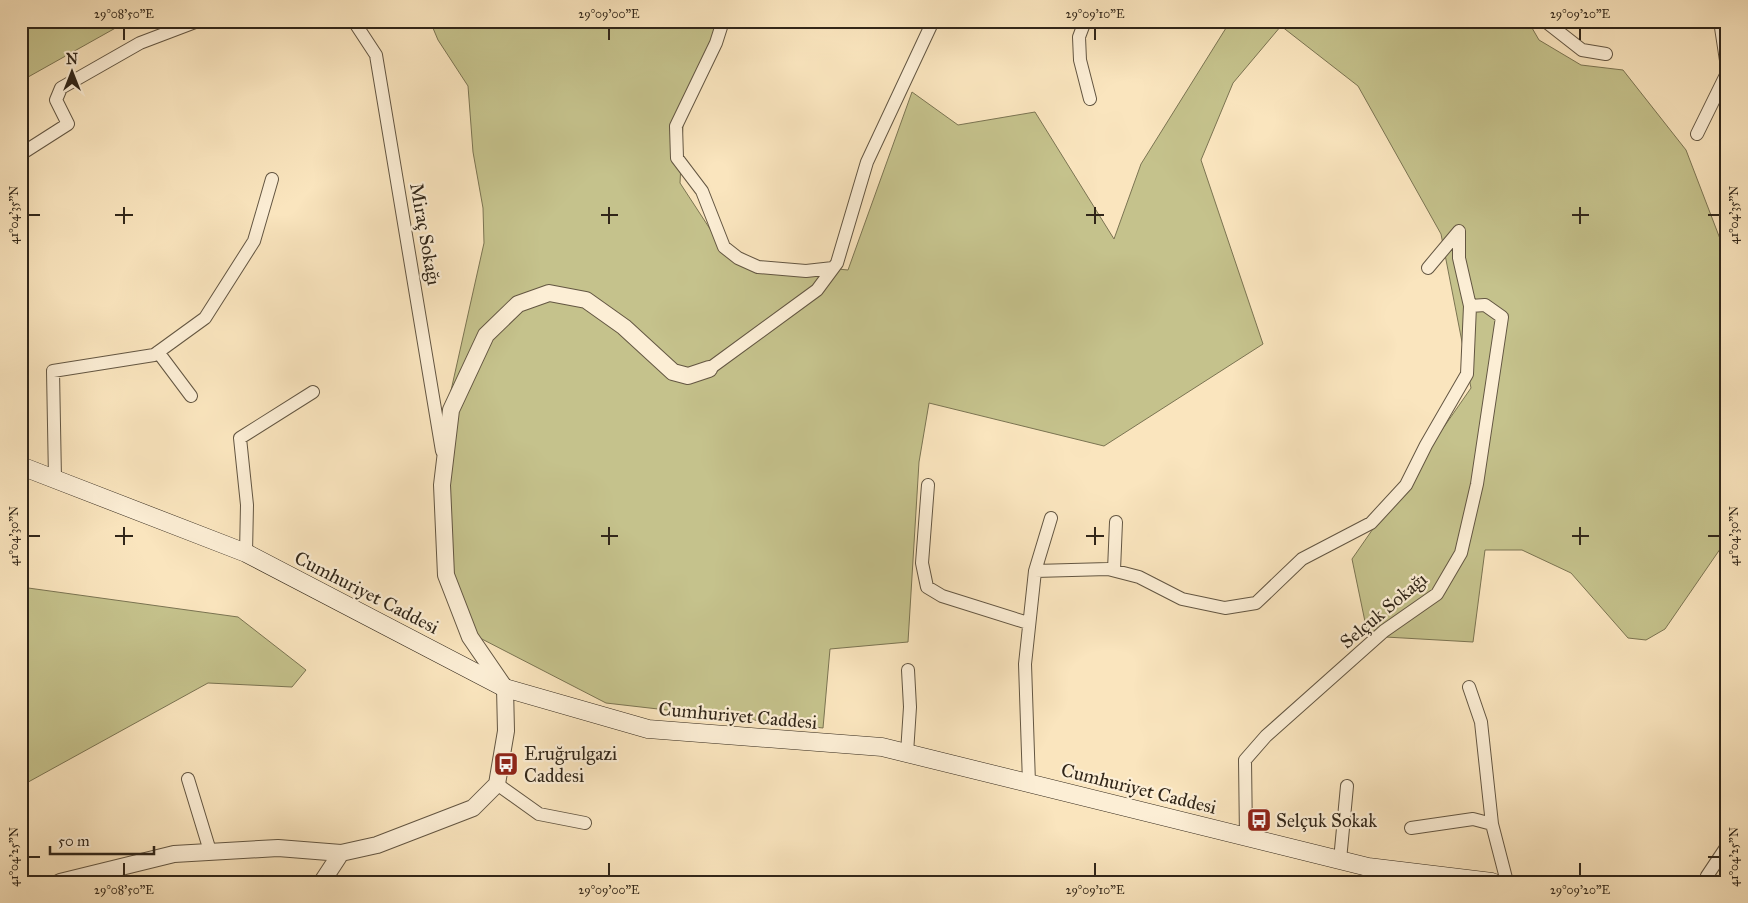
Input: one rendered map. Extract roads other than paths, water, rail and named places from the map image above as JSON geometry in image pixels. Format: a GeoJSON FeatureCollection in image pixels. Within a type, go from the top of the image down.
{"type":"FeatureCollection","features":[{"type":"Feature","properties":{"kind":"main road","name":"Cumhuriyet Caddesi"},"geometry":{"type":"LineString","coordinates":[[21,466],[246,553],[505,688],[648,729],[882,747],[1368,867],[1492,882]]}},
{"type":"Feature","properties":{"kind":"street"},"geometry":{"type":"LineString","coordinates":[[21,154],[68,124],[56,100],[61,88],[140,43],[198,21]]}},
{"type":"Feature","properties":{"kind":"street","name":"Miraç Sokağı"},"geometry":{"type":"LineString","coordinates":[[347,21],[355,23],[376,55],[445,466]]}},
{"type":"Feature","properties":{"kind":"street"},"geometry":{"type":"LineString","coordinates":[[723,21],[716,42],[676,126],[677,158],[702,191],[724,247],[738,258],[758,267],[806,272],[833,268]]}},
{"type":"Feature","properties":{"kind":"street"},"geometry":{"type":"LineString","coordinates":[[60,882],[174,854],[278,848],[340,853],[376,845],[473,808],[498,784],[506,731],[505,688],[470,637],[446,575],[442,485],[451,410],[486,335],[518,304],[549,293],[586,300],[624,327],[673,372],[688,376],[709,369],[817,290],[837,263],[867,162],[933,21]]}},
{"type":"Feature","properties":{"kind":"street"},"geometry":{"type":"LineString","coordinates":[[1085,21],[1079,37],[1080,52],[1090,99]]}},
{"type":"Feature","properties":{"kind":"street"},"geometry":{"type":"LineString","coordinates":[[1545,21],[1582,50],[1606,54]]}},
{"type":"Feature","properties":{"kind":"street"},"geometry":{"type":"LineString","coordinates":[[1720,21],[1727,67]]}},
{"type":"Feature","properties":{"kind":"street"},"geometry":{"type":"LineString","coordinates":[[1697,134],[1727,74]]}},
{"type":"Feature","properties":{"kind":"street"},"geometry":{"type":"LineString","coordinates":[[54,479],[53,371],[154,355],[205,318],[254,240],[272,179]]}},
{"type":"Feature","properties":{"kind":"street"},"geometry":{"type":"LineString","coordinates":[[1035,571],[1082,568],[1114,570],[1139,577],[1182,599],[1225,608],[1256,603],[1302,559],[1371,523],[1406,485],[1426,445],[1467,374],[1470,306],[1459,258],[1459,231],[1428,268]]}},
{"type":"Feature","properties":{"kind":"street","name":"Selçuk Sokağı"},"geometry":{"type":"LineString","coordinates":[[1246,837],[1245,760],[1266,736],[1384,631],[1437,594],[1461,553],[1477,484],[1502,316],[1485,305],[1470,306]]}},
{"type":"Feature","properties":{"kind":"street"},"geometry":{"type":"LineString","coordinates":[[158,352],[191,396]]}},
{"type":"Feature","properties":{"kind":"street"},"geometry":{"type":"LineString","coordinates":[[246,553],[247,504],[240,438],[313,392]]}},
{"type":"Feature","properties":{"kind":"street"},"geometry":{"type":"LineString","coordinates":[[928,485],[922,563],[927,588],[942,596],[1028,623]]}},
{"type":"Feature","properties":{"kind":"street"},"geometry":{"type":"LineString","coordinates":[[1028,783],[1024,664],[1035,571],[1051,518]]}},
{"type":"Feature","properties":{"kind":"street"},"geometry":{"type":"LineString","coordinates":[[1114,570],[1116,522]]}},
{"type":"Feature","properties":{"kind":"street"},"geometry":{"type":"LineString","coordinates":[[907,753],[910,707],[908,670]]}},
{"type":"Feature","properties":{"kind":"street"},"geometry":{"type":"LineString","coordinates":[[1469,686],[1481,722],[1492,824],[1506,882]]}},
{"type":"Feature","properties":{"kind":"street"},"geometry":{"type":"LineString","coordinates":[[188,779],[210,851]]}},
{"type":"Feature","properties":{"kind":"street"},"geometry":{"type":"LineString","coordinates":[[498,784],[539,814],[585,823]]}},
{"type":"Feature","properties":{"kind":"street"},"geometry":{"type":"LineString","coordinates":[[1340,860],[1347,786]]}},
{"type":"Feature","properties":{"kind":"street"},"geometry":{"type":"LineString","coordinates":[[1411,828],[1473,819],[1492,824]]}},
{"type":"Feature","properties":{"kind":"street"},"geometry":{"type":"LineString","coordinates":[[1705,882],[1727,846]]}},
{"type":"Feature","properties":{"kind":"street"},"geometry":{"type":"LineString","coordinates":[[322,882],[340,853]]}},
{"type":"Feature","properties":{"kind":"place","name":"Eruğrulgazi Caddesi"},"geometry":{"type":"Point","coordinates":[506,764]}},
{"type":"Feature","properties":{"kind":"place","name":"Selçuk Sokak"},"geometry":{"type":"Point","coordinates":[1259,820]}}]}
